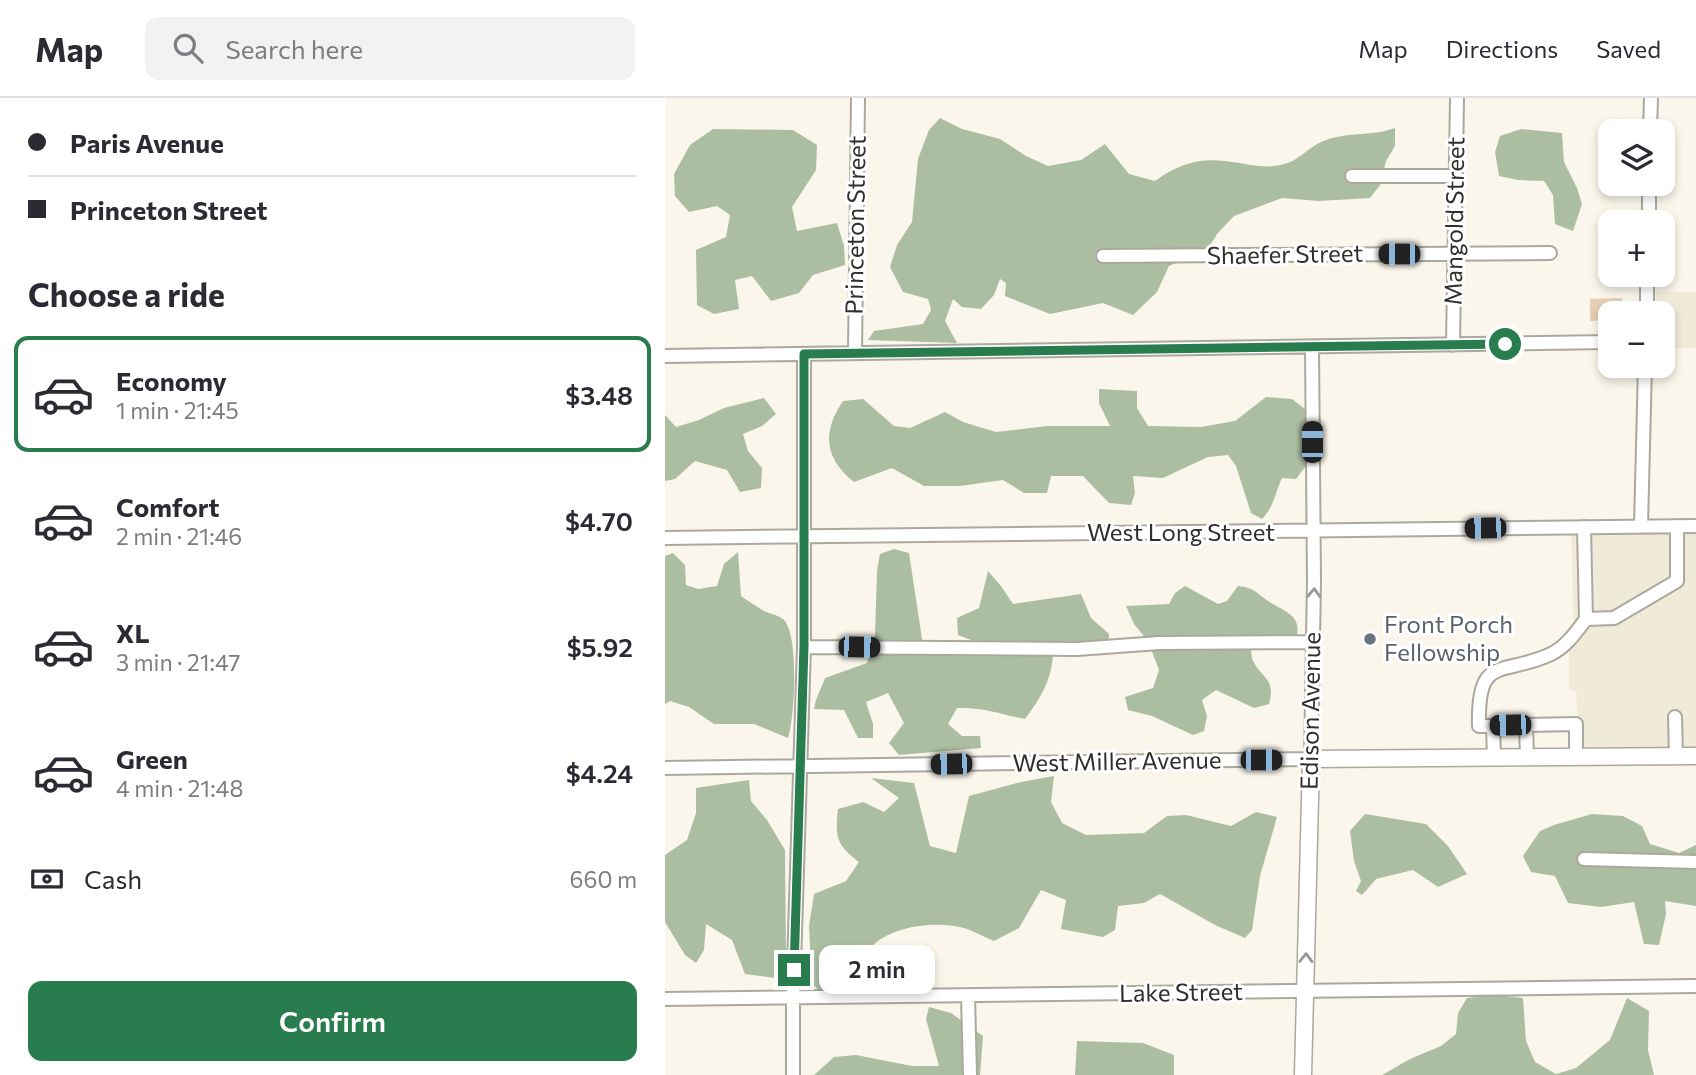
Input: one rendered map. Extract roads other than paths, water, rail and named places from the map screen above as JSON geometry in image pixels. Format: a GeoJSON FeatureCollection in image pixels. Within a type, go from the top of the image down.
{"type":"FeatureCollection","features":[{"type":"Feature","properties":{"kind":"main road","name":"West Miller Avenue"},"geometry":{"type":"LineString","coordinates":[[1311,759],[1696,756]]}},
{"type":"Feature","properties":{"kind":"main road","name":"Edison Avenue"},"geometry":{"type":"LineString","coordinates":[[1303,1075],[1311,759]]}},
{"type":"Feature","properties":{"kind":"street","name":"Princeton Street"},"geometry":{"type":"LineString","coordinates":[[855,353],[858,98]]}},
{"type":"Feature","properties":{"kind":"street","name":"Mangold Street"},"geometry":{"type":"LineString","coordinates":[[1453,345],[1457,98]]}},
{"type":"Feature","properties":{"kind":"street"},"geometry":{"type":"LineString","coordinates":[[1650,119],[1651,98]]}},
{"type":"Feature","properties":{"kind":"street"},"geometry":{"type":"LineString","coordinates":[[1352,176],[1455,176]]}},
{"type":"Feature","properties":{"kind":"street","name":"Shaefer Street"},"geometry":{"type":"LineString","coordinates":[[1103,256],[1550,253]]}},
{"type":"Feature","properties":{"kind":"street"},"geometry":{"type":"LineString","coordinates":[[665,356],[1598,342]]}},
{"type":"Feature","properties":{"kind":"street","name":"Edison Avenue"},"geometry":{"type":"LineString","coordinates":[[1311,759],[1312,347]]}},
{"type":"Feature","properties":{"kind":"street"},"geometry":{"type":"LineString","coordinates":[[793,1075],[804,646],[804,354]]}},
{"type":"Feature","properties":{"kind":"street"},"geometry":{"type":"LineString","coordinates":[[1641,526],[1646,378]]}},
{"type":"Feature","properties":{"kind":"street"},"geometry":{"type":"LineString","coordinates":[[1586,619],[1613,618],[1677,581],[1677,526]]}},
{"type":"Feature","properties":{"kind":"street","name":"West Long Street"},"geometry":{"type":"LineString","coordinates":[[665,538],[1696,526]]}},
{"type":"Feature","properties":{"kind":"street"},"geometry":{"type":"LineString","coordinates":[[1576,757],[1576,724],[1479,726],[1479,690],[1487,677],[1501,667],[1554,653],[1586,619],[1584,527]]}},
{"type":"Feature","properties":{"kind":"street"},"geometry":{"type":"LineString","coordinates":[[804,646],[1077,649],[1159,643],[1313,642]]}},
{"type":"Feature","properties":{"kind":"street"},"geometry":{"type":"LineString","coordinates":[[1675,717],[1676,756]]}},
{"type":"Feature","properties":{"kind":"street"},"geometry":{"type":"LineString","coordinates":[[1526,725],[1527,757]]}},
{"type":"Feature","properties":{"kind":"street"},"geometry":{"type":"LineString","coordinates":[[1493,726],[1494,758]]}},
{"type":"Feature","properties":{"kind":"street","name":"West Miller Avenue"},"geometry":{"type":"LineString","coordinates":[[665,768],[1311,759]]}},
{"type":"Feature","properties":{"kind":"street"},"geometry":{"type":"LineString","coordinates":[[1584,859],[1696,862]]}},
{"type":"Feature","properties":{"kind":"street","name":"Lake Street"},"geometry":{"type":"LineString","coordinates":[[665,999],[1696,986]]}},
{"type":"Feature","properties":{"kind":"street"},"geometry":{"type":"LineString","coordinates":[[968,996],[970,1075]]}},
{"type":"Feature","properties":{"kind":"place","name":"Front Porch Fellowship"},"geometry":{"type":"Point","coordinates":[1370,639]}}]}
